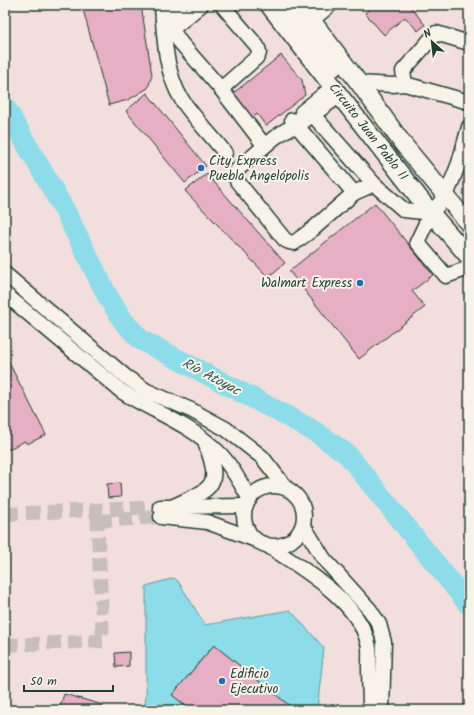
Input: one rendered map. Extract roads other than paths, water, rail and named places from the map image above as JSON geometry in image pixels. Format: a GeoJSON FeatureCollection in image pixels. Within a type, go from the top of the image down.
{"type":"FeatureCollection","features":[{"type":"Feature","properties":{"kind":"main road","name":"Circuito Juan Pablo II"},"geometry":{"type":"LineString","coordinates":[[269,5],[431,213],[469,257]]}},
{"type":"Feature","properties":{"kind":"main road"},"geometry":{"type":"LineString","coordinates":[[282,5],[307,15],[383,134],[403,144]]}},
{"type":"Feature","properties":{"kind":"main road","name":"Circuito Juan Pablo II"},"geometry":{"type":"LineString","coordinates":[[307,15],[403,144],[469,224]]}},
{"type":"Feature","properties":{"kind":"main road"},"geometry":{"type":"LineString","coordinates":[[412,188],[428,174]]}},
{"type":"Feature","properties":{"kind":"street"},"geometry":{"type":"LineString","coordinates":[[162,5],[166,29],[167,63],[182,100],[224,153]]}},
{"type":"Feature","properties":{"kind":"street"},"geometry":{"type":"LineString","coordinates":[[166,29],[180,5]]}},
{"type":"Feature","properties":{"kind":"street"},"geometry":{"type":"LineString","coordinates":[[221,89],[259,54],[257,46],[222,5]]}},
{"type":"Feature","properties":{"kind":"street"},"geometry":{"type":"LineString","coordinates":[[307,15],[330,5]]}},
{"type":"Feature","properties":{"kind":"street"},"geometry":{"type":"LineString","coordinates":[[166,29],[194,7]]}},
{"type":"Feature","properties":{"kind":"street"},"geometry":{"type":"LineString","coordinates":[[166,29],[180,42],[221,89],[264,145]]}},
{"type":"Feature","properties":{"kind":"street"},"geometry":{"type":"LineString","coordinates":[[405,84],[403,71],[436,33],[469,43]]}},
{"type":"Feature","properties":{"kind":"street"},"geometry":{"type":"LineString","coordinates":[[359,83],[392,85],[405,84],[469,102]]}},
{"type":"Feature","properties":{"kind":"street"},"geometry":{"type":"LineString","coordinates":[[291,126],[313,115],[336,91]]}},
{"type":"Feature","properties":{"kind":"street"},"geometry":{"type":"LineString","coordinates":[[336,91],[264,145],[238,169],[235,173],[235,177],[285,240],[294,243],[354,193],[374,184]]}},
{"type":"Feature","properties":{"kind":"street"},"geometry":{"type":"LineString","coordinates":[[313,115],[374,184],[404,210],[431,213]]}},
{"type":"Feature","properties":{"kind":"street"},"geometry":{"type":"LineString","coordinates":[[291,126],[354,193]]}},
{"type":"Feature","properties":{"kind":"street"},"geometry":{"type":"LineString","coordinates":[[469,127],[446,196],[431,213],[417,242],[446,276],[469,268]]}},
{"type":"Feature","properties":{"kind":"street"},"geometry":{"type":"LineString","coordinates":[[5,274],[126,377],[147,391],[191,410],[226,429],[262,457],[286,488],[299,499],[303,507],[304,516],[303,525],[299,533],[288,542],[274,545],[261,542],[207,522],[165,510]]}},
{"type":"Feature","properties":{"kind":"street"},"geometry":{"type":"LineString","coordinates":[[5,294],[121,391],[140,403],[176,421],[217,451],[226,462],[248,503]]}},
{"type":"Feature","properties":{"kind":"street"},"geometry":{"type":"LineString","coordinates":[[165,510],[200,494],[211,484],[214,476],[213,461],[204,441]]}},
{"type":"Feature","properties":{"kind":"street"},"geometry":{"type":"LineString","coordinates":[[286,488],[273,486],[254,494],[248,503],[245,515],[246,524],[250,533],[261,542],[313,576],[331,590],[352,611],[362,627],[368,644],[370,710]]}},
{"type":"Feature","properties":{"kind":"street"},"geometry":{"type":"LineString","coordinates":[[165,510],[248,503]]}},
{"type":"Feature","properties":{"kind":"street"},"geometry":{"type":"LineString","coordinates":[[303,525],[324,558],[370,610],[379,624],[384,642],[382,710]]}},
{"type":"Feature","properties":{"kind":"water"},"geometry":{"type":"Polygon","coordinates":[[[174,578],[178,581],[205,625],[290,610],[324,648],[317,710],[271,710],[204,656],[173,695],[191,710],[144,710],[146,697],[146,586],[174,578]]]}},
{"type":"Feature","properties":{"kind":"waterway","name":"Río Atoyac"},"geometry":{"type":"LineString","coordinates":[[5,107],[64,209],[108,297],[124,322],[141,340],[285,415],[317,433],[347,454],[469,605]]}},
{"type":"Feature","properties":{"kind":"tunnel"},"geometry":{"type":"LineString","coordinates":[[5,514],[160,507]]}},
{"type":"Feature","properties":{"kind":"tunnel"},"geometry":{"type":"LineString","coordinates":[[5,645],[103,641],[97,510]]}},
{"type":"Feature","properties":{"kind":"tunnel"},"geometry":{"type":"LineString","coordinates":[[98,521],[161,517]]}},
{"type":"Feature","properties":{"kind":"place","name":"City Express Puebla Angelópolis"},"geometry":{"type":"Point","coordinates":[201,168]}},
{"type":"Feature","properties":{"kind":"place","name":"Walmart Express"},"geometry":{"type":"Point","coordinates":[360,283]}},
{"type":"Feature","properties":{"kind":"place","name":"Edificio Ejecutivo"},"geometry":{"type":"Point","coordinates":[222,681]}}]}
